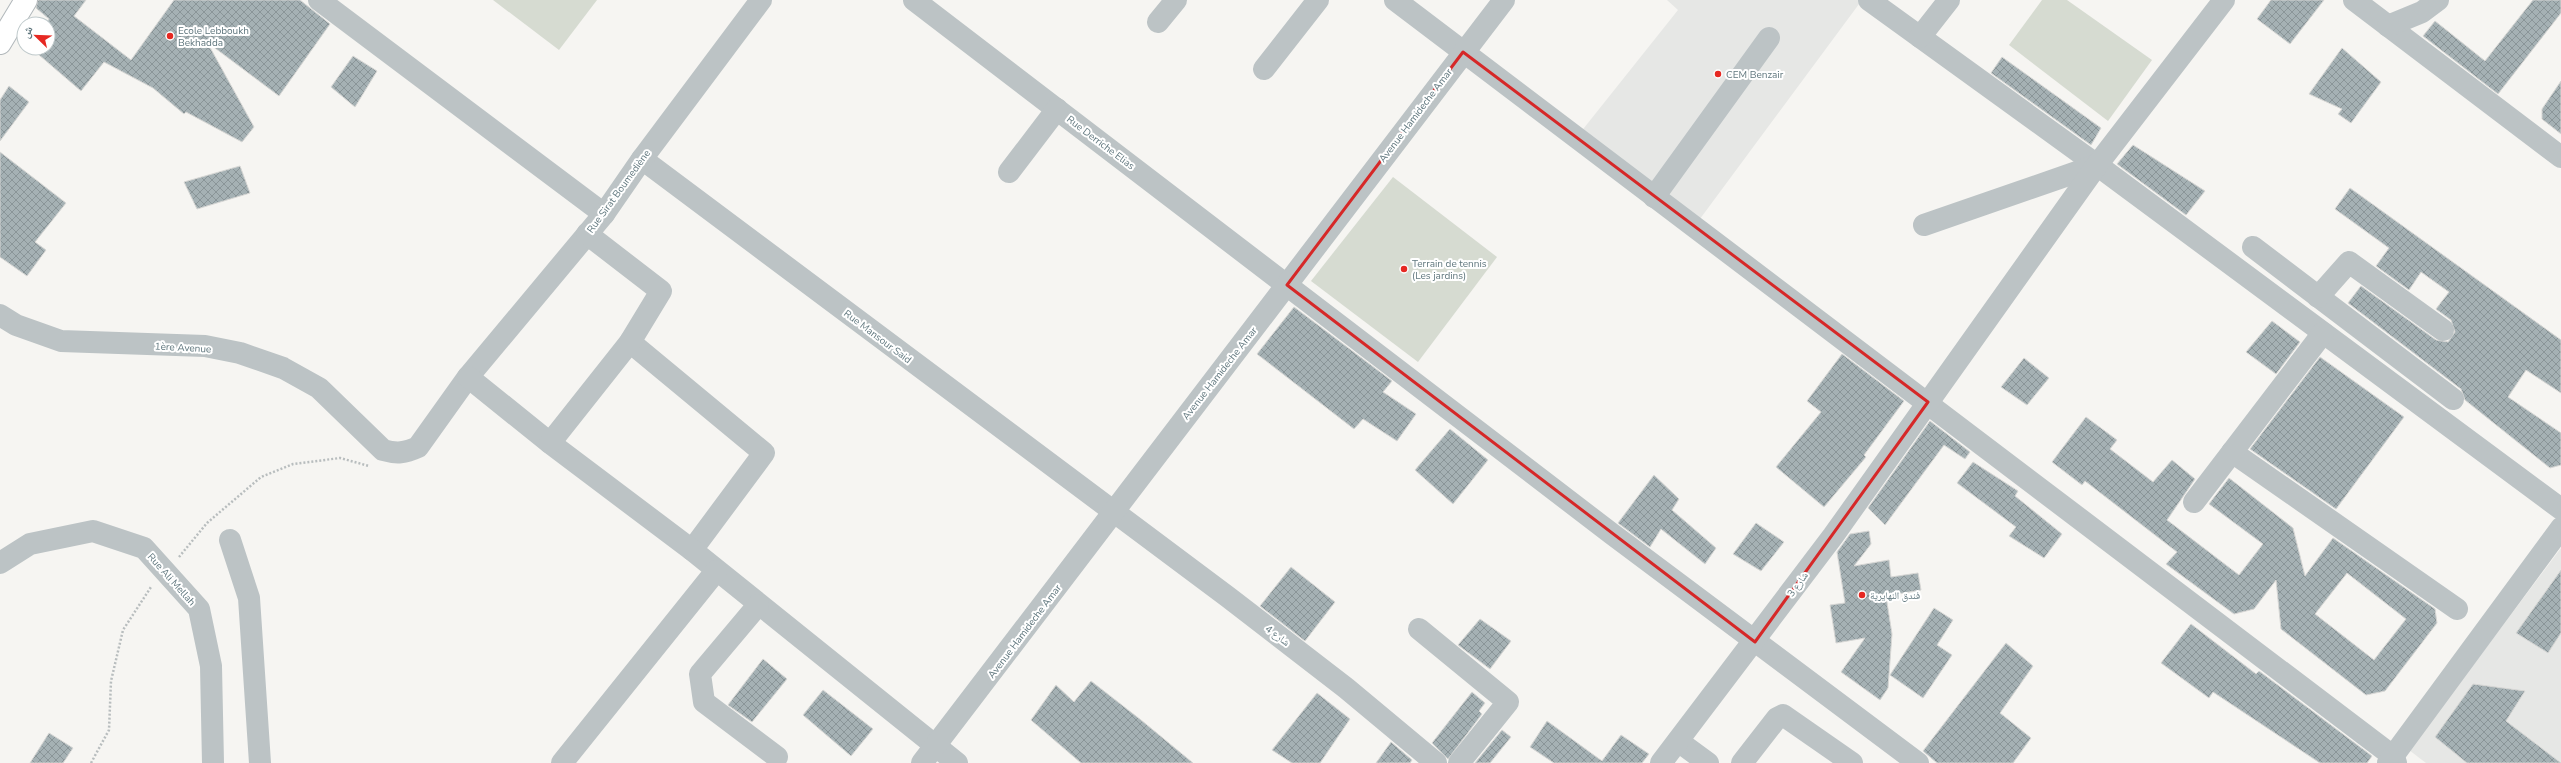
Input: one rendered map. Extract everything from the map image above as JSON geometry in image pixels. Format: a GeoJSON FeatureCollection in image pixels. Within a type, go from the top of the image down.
{"type":"FeatureCollection","features":[{"type":"Feature","properties":{"kind":"main road"},"geometry":{"type":"LineString","coordinates":[[0,43],[26,0]]}},
{"type":"Feature","properties":{"kind":"street"},"geometry":{"type":"LineString","coordinates":[[319,0],[604,214]]}},
{"type":"Feature","properties":{"kind":"street","name":"Rue Sirat Boumediène"},"geometry":{"type":"LineString","coordinates":[[468,376],[604,214],[642,159],[761,0]]}},
{"type":"Feature","properties":{"kind":"street","name":"Rue Derriche Elias"},"geometry":{"type":"LineString","coordinates":[[914,0],[1755,642],[1918,763]]}},
{"type":"Feature","properties":{"kind":"street"},"geometry":{"type":"LineString","coordinates":[[1158,22],[1176,0]]}},
{"type":"Feature","properties":{"kind":"street"},"geometry":{"type":"LineString","coordinates":[[1264,69],[1318,0]]}},
{"type":"Feature","properties":{"kind":"street"},"geometry":{"type":"LineString","coordinates":[[1395,0],[1654,197],[1928,402],[2393,761],[2561,528]]}},
{"type":"Feature","properties":{"kind":"street","name":"Avenue Hamideche Amar"},"geometry":{"type":"LineString","coordinates":[[928,755],[1115,512],[1504,0]]}},
{"type":"Feature","properties":{"kind":"street"},"geometry":{"type":"LineString","coordinates":[[1869,0],[2331,338],[2561,509]]}},
{"type":"Feature","properties":{"kind":"street"},"geometry":{"type":"LineString","coordinates":[[1920,37],[1948,0]]}},
{"type":"Feature","properties":{"kind":"street","name":"شارع 3"},"geometry":{"type":"LineString","coordinates":[[1661,763],[1755,642],[2097,166],[2224,0]]}},
{"type":"Feature","properties":{"kind":"street"},"geometry":{"type":"LineString","coordinates":[[2354,0],[2561,157]]}},
{"type":"Feature","properties":{"kind":"street"},"geometry":{"type":"LineString","coordinates":[[2388,26],[2422,12],[2438,0]]}},
{"type":"Feature","properties":{"kind":"street"},"geometry":{"type":"LineString","coordinates":[[1654,197],[1769,38]]}},
{"type":"Feature","properties":{"kind":"street"},"geometry":{"type":"LineString","coordinates":[[1009,172],[1057,109]]}},
{"type":"Feature","properties":{"kind":"street","name":"Rue Mansour Said"},"geometry":{"type":"LineString","coordinates":[[642,159],[1115,512]]}},
{"type":"Feature","properties":{"kind":"street"},"geometry":{"type":"LineString","coordinates":[[1924,225],[2097,166]]}},
{"type":"Feature","properties":{"kind":"street"},"geometry":{"type":"LineString","coordinates":[[550,443],[630,342],[661,291],[587,234]]}},
{"type":"Feature","properties":{"kind":"street"},"geometry":{"type":"LineString","coordinates":[[2253,248],[2453,399]]}},
{"type":"Feature","properties":{"kind":"street"},"geometry":{"type":"LineString","coordinates":[[2318,297],[2349,262],[2443,330]]}},
{"type":"Feature","properties":{"kind":"street","name":"1ère Avenue"},"geometry":{"type":"LineString","coordinates":[[0,315],[16,325],[62,341],[126,345],[205,346],[240,353],[269,363],[283,368],[319,388],[383,450],[394,453],[406,453],[418,447],[468,376]]}},
{"type":"Feature","properties":{"kind":"street"},"geometry":{"type":"LineString","coordinates":[[2194,502],[2232,452],[2331,338],[2354,324]]}},
{"type":"Feature","properties":{"kind":"street"},"geometry":{"type":"LineString","coordinates":[[630,342],[764,454],[692,550]]}},
{"type":"Feature","properties":{"kind":"street"},"geometry":{"type":"LineString","coordinates":[[468,376],[550,443],[692,550],[758,604],[928,755],[957,763]]}},
{"type":"Feature","properties":{"kind":"street"},"geometry":{"type":"LineString","coordinates":[[2232,452],[2457,609]]}},
{"type":"Feature","properties":{"kind":"street","name":"شارع 4"},"geometry":{"type":"LineString","coordinates":[[1115,512],[1346,688],[1436,763]]}},
{"type":"Feature","properties":{"kind":"street","name":"Rue Ali Mellah"},"geometry":{"type":"LineString","coordinates":[[0,563],[30,544],[93,531],[144,548],[199,609],[211,666],[213,763]]}},
{"type":"Feature","properties":{"kind":"street"},"geometry":{"type":"LineString","coordinates":[[230,540],[249,598],[260,763]]}},
{"type":"Feature","properties":{"kind":"street"},"geometry":{"type":"LineString","coordinates":[[562,763],[716,571]]}},
{"type":"Feature","properties":{"kind":"street"},"geometry":{"type":"LineString","coordinates":[[758,604],[700,674],[704,702],[777,757]]}},
{"type":"Feature","properties":{"kind":"street"},"geometry":{"type":"LineString","coordinates":[[1419,629],[1508,702],[1459,763]]}},
{"type":"Feature","properties":{"kind":"street"},"geometry":{"type":"LineString","coordinates":[[1742,763],[1777,718],[1783,715],[1852,763]]}},
{"type":"Feature","properties":{"kind":"street"},"geometry":{"type":"LineString","coordinates":[[1678,741],[1708,763]]}},
{"type":"Feature","properties":{"kind":"path"},"geometry":{"type":"LineString","coordinates":[[91,763],[109,730],[111,681],[123,630],[147,592],[167,572],[207,523],[261,477],[293,464],[340,458],[376,468]]}},
{"type":"Feature","properties":{"kind":"highlighted area"},"geometry":{"type":"Polygon","coordinates":[[[1463,52],[1928,402],[1755,642],[1287,285],[1463,52]]]}},
{"type":"Feature","properties":{"kind":"shaded area"},"geometry":{"type":"Polygon","coordinates":[[[493,0],[597,0],[559,50],[493,0]]]}},
{"type":"Feature","properties":{"kind":"shaded area","name":"CEM Benzair"},"geometry":{"type":"Polygon","coordinates":[[[1667,0],[1862,0],[1694,227],[1576,138],[1678,10],[1667,0]]]}},
{"type":"Feature","properties":{"kind":"shaded area"},"geometry":{"type":"Polygon","coordinates":[[[2042,0],[2067,0],[2152,60],[2108,121],[2009,45],[2042,0]]]}},
{"type":"Feature","properties":{"kind":"shaded area","name":"Terrain de tennis (Les jardins)"},"geometry":{"type":"Polygon","coordinates":[[[1393,177],[1497,257],[1418,362],[1311,281],[1393,177]]]}},
{"type":"Feature","properties":{"kind":"shaded area"},"geometry":{"type":"Polygon","coordinates":[[[2561,548],[2561,763],[2426,763],[2409,750],[2561,548]]]}},
{"type":"Feature","properties":{"kind":"building"},"geometry":{"type":"Polygon","coordinates":[[[38,0],[86,0],[74,16],[131,60],[174,0],[300,0],[330,24],[279,96],[207,42],[254,127],[242,142],[186,112],[184,114],[153,88],[104,62],[81,91],[40,56],[56,56],[56,16],[45,16],[36,8],[38,0]]]}},
{"type":"Feature","properties":{"kind":"building"},"geometry":{"type":"Polygon","coordinates":[[[2271,0],[2324,0],[2290,44],[2257,19],[2271,0]]]}},
{"type":"Feature","properties":{"kind":"building"},"geometry":{"type":"Polygon","coordinates":[[[2533,0],[2561,0],[2561,13],[2498,94],[2423,36],[2435,21],[2485,61],[2533,0]]]}},
{"type":"Feature","properties":{"kind":"building"},"geometry":{"type":"Polygon","coordinates":[[[2342,48],[2381,82],[2351,123],[2338,114],[2342,109],[2309,94],[2342,48]]]}},
{"type":"Feature","properties":{"kind":"building"},"geometry":{"type":"Polygon","coordinates":[[[353,56],[377,71],[355,107],[331,87],[353,56]]]}},
{"type":"Feature","properties":{"kind":"building"},"geometry":{"type":"Polygon","coordinates":[[[2002,57],[2101,128],[2091,145],[1991,73],[2002,57]]]}},
{"type":"Feature","properties":{"kind":"building"},"geometry":{"type":"Polygon","coordinates":[[[2561,81],[2561,134],[2542,119],[2542,109],[2561,81]]]}},
{"type":"Feature","properties":{"kind":"building"},"geometry":{"type":"Polygon","coordinates":[[[9,86],[29,102],[0,141],[0,100],[9,86]]]}},
{"type":"Feature","properties":{"kind":"building"},"geometry":{"type":"Polygon","coordinates":[[[2133,145],[2205,191],[2186,215],[2117,164],[2133,145]]]}},
{"type":"Feature","properties":{"kind":"building"},"geometry":{"type":"Polygon","coordinates":[[[0,152],[66,203],[35,242],[46,250],[27,276],[0,257],[0,152]]]}},
{"type":"Feature","properties":{"kind":"building"},"geometry":{"type":"Polygon","coordinates":[[[240,166],[250,193],[197,209],[184,182],[240,166]]]}},
{"type":"Feature","properties":{"kind":"building"},"geometry":{"type":"Polygon","coordinates":[[[2350,188],[2561,340],[2561,393],[2526,370],[2508,397],[2561,433],[2561,465],[2550,468],[2465,400],[2461,389],[2348,303],[2361,286],[2436,340],[2448,342],[2455,332],[2451,320],[2436,309],[2449,292],[2421,272],[2409,290],[2376,266],[2389,248],[2335,209],[2350,188]]]}},
{"type":"Feature","properties":{"kind":"building"},"geometry":{"type":"Polygon","coordinates":[[[1294,307],[1392,381],[1383,392],[1416,414],[1397,441],[1363,419],[1354,429],[1257,354],[1294,307]]]}},
{"type":"Feature","properties":{"kind":"building"},"geometry":{"type":"Polygon","coordinates":[[[2272,321],[2300,342],[2276,374],[2246,352],[2272,321]]]}},
{"type":"Feature","properties":{"kind":"building"},"geometry":{"type":"Polygon","coordinates":[[[1842,354],[1904,401],[1864,455],[1866,457],[1824,507],[1776,467],[1821,412],[1807,401],[1842,354]]]}},
{"type":"Feature","properties":{"kind":"building"},"geometry":{"type":"Polygon","coordinates":[[[2320,357],[2404,417],[2336,509],[2250,449],[2320,357]]]}},
{"type":"Feature","properties":{"kind":"building"},"geometry":{"type":"Polygon","coordinates":[[[2024,358],[2049,378],[2027,405],[2001,387],[2024,358]]]}},
{"type":"Feature","properties":{"kind":"building"},"geometry":{"type":"Polygon","coordinates":[[[2086,417],[2117,440],[2110,449],[2153,482],[2172,460],[2195,479],[2167,520],[2239,575],[2263,544],[2209,504],[2229,478],[2293,528],[2305,576],[2333,538],[2435,609],[2437,623],[2385,691],[2366,695],[2281,629],[2276,580],[2254,609],[2234,614],[2166,564],[2177,552],[2085,481],[2082,485],[2052,462],[2086,417]],[[2347,573],[2315,614],[2374,660],[2406,619],[2347,573]]]}},
{"type":"Feature","properties":{"kind":"building"},"geometry":{"type":"Polygon","coordinates":[[[1930,421],[1970,452],[1965,459],[1944,445],[1885,525],[1868,508],[1930,421]]]}},
{"type":"Feature","properties":{"kind":"building"},"geometry":{"type":"Polygon","coordinates":[[[1450,429],[1488,460],[1453,504],[1415,470],[1450,429]]]}},
{"type":"Feature","properties":{"kind":"building"},"geometry":{"type":"Polygon","coordinates":[[[1973,462],[2018,491],[2015,496],[2062,534],[2044,558],[2009,536],[2016,527],[1957,483],[1973,462]]]}},
{"type":"Feature","properties":{"kind":"building"},"geometry":{"type":"Polygon","coordinates":[[[1654,475],[1679,499],[1672,510],[1716,548],[1705,564],[1661,529],[1650,547],[1618,523],[1654,475]]]}},
{"type":"Feature","properties":{"kind":"building"},"geometry":{"type":"Polygon","coordinates":[[[1756,523],[1784,542],[1761,571],[1733,554],[1756,523]]]}},
{"type":"Feature","properties":{"kind":"building"},"geometry":{"type":"Polygon","coordinates":[[[1869,531],[1871,544],[1854,566],[1889,560],[1891,577],[1918,573],[1921,590],[1886,596],[1892,634],[1888,688],[1880,700],[1841,672],[1865,638],[1836,643],[1830,605],[1845,603],[1837,552],[1850,534],[1869,531]]]}},
{"type":"Feature","properties":{"kind":"building"},"geometry":{"type":"Polygon","coordinates":[[[1291,567],[1335,602],[1305,641],[1260,606],[1291,567]]]}},
{"type":"Feature","properties":{"kind":"building"},"geometry":{"type":"Polygon","coordinates":[[[2561,570],[2561,633],[2548,653],[2516,633],[2561,570]]]}},
{"type":"Feature","properties":{"kind":"building"},"geometry":{"type":"Polygon","coordinates":[[[1934,608],[1953,620],[1937,645],[1952,655],[1923,698],[1890,675],[1934,608]]]}},
{"type":"Feature","properties":{"kind":"building"},"geometry":{"type":"Polygon","coordinates":[[[1480,619],[1511,641],[1490,669],[1458,645],[1480,619]]]}},
{"type":"Feature","properties":{"kind":"building"},"geometry":{"type":"Polygon","coordinates":[[[2191,624],[2256,674],[2259,671],[2372,756],[2367,763],[2320,763],[2213,692],[2209,698],[2161,663],[2191,624]]]}},
{"type":"Feature","properties":{"kind":"building"},"geometry":{"type":"Polygon","coordinates":[[[2006,643],[2033,666],[2000,713],[2031,738],[2013,763],[1937,763],[1923,751],[2006,643]]]}},
{"type":"Feature","properties":{"kind":"building"},"geometry":{"type":"Polygon","coordinates":[[[763,659],[787,679],[752,722],[728,705],[763,659]]]}},
{"type":"Feature","properties":{"kind":"building"},"geometry":{"type":"Polygon","coordinates":[[[1091,681],[1193,763],[1081,763],[1031,720],[1056,685],[1074,702],[1091,681]]]}},
{"type":"Feature","properties":{"kind":"building"},"geometry":{"type":"Polygon","coordinates":[[[2473,684],[2525,691],[2506,721],[2561,763],[2467,763],[2435,737],[2473,684]]]}},
{"type":"Feature","properties":{"kind":"building"},"geometry":{"type":"Polygon","coordinates":[[[823,690],[873,729],[851,756],[803,715],[823,690]]]}},
{"type":"Feature","properties":{"kind":"building"},"geometry":{"type":"Polygon","coordinates":[[[1472,692],[1485,703],[1479,711],[1482,714],[1448,759],[1432,743],[1472,692]]]}},
{"type":"Feature","properties":{"kind":"building"},"geometry":{"type":"Polygon","coordinates":[[[1317,693],[1350,719],[1320,763],[1292,763],[1272,750],[1317,693]]]}},
{"type":"Feature","properties":{"kind":"building"},"geometry":{"type":"Polygon","coordinates":[[[1547,721],[1602,761],[1621,735],[1649,754],[1642,763],[1554,763],[1530,747],[1547,721]]]}},
{"type":"Feature","properties":{"kind":"building"},"geometry":{"type":"Polygon","coordinates":[[[1502,730],[1511,737],[1490,763],[1475,763],[1502,730]]]}},
{"type":"Feature","properties":{"kind":"building"},"geometry":{"type":"Polygon","coordinates":[[[49,733],[73,748],[63,763],[30,763],[49,733]]]}},
{"type":"Feature","properties":{"kind":"building"},"geometry":{"type":"Polygon","coordinates":[[[1391,742],[1412,760],[1410,763],[1376,763],[1391,742]]]}},
{"type":"Feature","properties":{"kind":"place","name":"Ecole Lebboukh Bekhadda"},"geometry":{"type":"Point","coordinates":[170,36]}},
{"type":"Feature","properties":{"kind":"place","name":"CEM Benzair"},"geometry":{"type":"Point","coordinates":[1718,74]}},
{"type":"Feature","properties":{"kind":"place","name":"Terrain de tennis (Les jardins)"},"geometry":{"type":"Point","coordinates":[1404,269]}},
{"type":"Feature","properties":{"kind":"place","name":"فندق النهايرية"},"geometry":{"type":"Point","coordinates":[1862,595]}}]}
